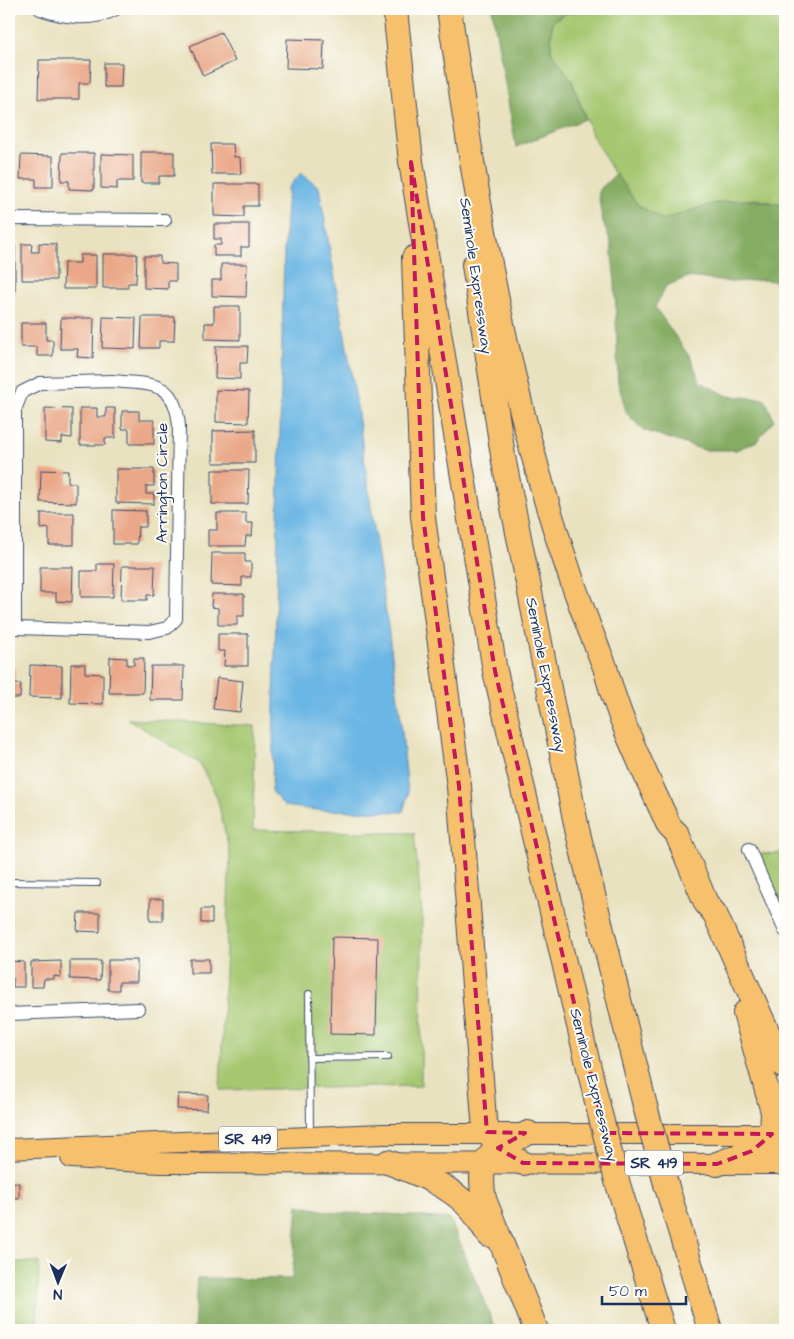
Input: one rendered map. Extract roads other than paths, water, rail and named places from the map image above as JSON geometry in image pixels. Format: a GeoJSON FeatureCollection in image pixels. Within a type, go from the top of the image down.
{"type":"FeatureCollection","features":[{"type":"Feature","properties":{"kind":"highway","name":"Seminole Expressway"},"geometry":{"type":"LineString","coordinates":[[395,9],[411,162],[495,671],[617,1181],[663,1330]]}},
{"type":"Feature","properties":{"kind":"highway","name":"Seminole Expressway"},"geometry":{"type":"LineString","coordinates":[[436,9],[504,462],[577,829],[645,1106],[666,1184],[710,1330]]}},
{"type":"Feature","properties":{"kind":"highway"},"geometry":{"type":"LineString","coordinates":[[449,9],[482,221],[512,374],[526,431],[556,532],[605,667],[619,687],[641,737],[672,811],[677,825],[677,834],[706,903],[708,918],[739,997],[762,1072],[785,1164]]}},
{"type":"Feature","properties":{"kind":"highway"},"geometry":{"type":"LineString","coordinates":[[411,162],[423,517],[459,786],[484,1119],[490,1148],[480,1180],[484,1199],[536,1330]]}},
{"type":"Feature","properties":{"kind":"highway"},"geometry":{"type":"LineString","coordinates":[[706,903],[715,914],[776,1051],[785,1067]]}},
{"type":"Feature","properties":{"kind":"highway"},"geometry":{"type":"LineString","coordinates":[[490,1148],[528,1133]]}},
{"type":"Feature","properties":{"kind":"highway"},"geometry":{"type":"LineString","coordinates":[[717,1164],[752,1151],[779,1134]]}},
{"type":"Feature","properties":{"kind":"highway"},"geometry":{"type":"LineString","coordinates":[[490,1148],[523,1163]]}},
{"type":"Feature","properties":{"kind":"highway"},"geometry":{"type":"LineString","coordinates":[[388,1162],[446,1188],[458,1198],[471,1209],[510,1265]]}},
{"type":"Feature","properties":{"kind":"main road","name":"SR 419"},"geometry":{"type":"LineString","coordinates":[[528,1133],[779,1134]]}},
{"type":"Feature","properties":{"kind":"main road","name":"SR 419"},"geometry":{"type":"LineString","coordinates":[[9,1149],[310,1136],[490,1148]]}},
{"type":"Feature","properties":{"kind":"main road","name":"SR 419"},"geometry":{"type":"LineString","coordinates":[[9,1154],[161,1162],[388,1162],[490,1148]]}},
{"type":"Feature","properties":{"kind":"main road","name":"SR 419"},"geometry":{"type":"LineString","coordinates":[[523,1163],[785,1164]]}},
{"type":"Feature","properties":{"kind":"street"},"geometry":{"type":"LineString","coordinates":[[40,9],[56,15],[85,18],[116,9]]}},
{"type":"Feature","properties":{"kind":"street"},"geometry":{"type":"LineString","coordinates":[[9,219],[165,220]]}},
{"type":"Feature","properties":{"kind":"street","name":"Arrington Circle"},"geometry":{"type":"LineString","coordinates":[[103,382],[153,385],[166,390],[177,408],[179,426],[176,619],[167,628],[149,632],[12,628],[16,410],[22,392],[40,383],[103,382]]}},
{"type":"Feature","properties":{"kind":"street"},"geometry":{"type":"LineString","coordinates":[[749,849],[785,931]]}},
{"type":"Feature","properties":{"kind":"street"},"geometry":{"type":"LineString","coordinates":[[9,1014],[138,1009]]}},
{"type":"Feature","properties":{"kind":"lane"},"geometry":{"type":"LineString","coordinates":[[9,882],[97,883]]}},
{"type":"Feature","properties":{"kind":"lane"},"geometry":{"type":"LineString","coordinates":[[309,994],[310,1136]]}},
{"type":"Feature","properties":{"kind":"lane"},"geometry":{"type":"LineString","coordinates":[[309,1058],[388,1057]]}},
{"type":"Feature","properties":{"kind":"water"},"geometry":{"type":"Polygon","coordinates":[[[301,173],[319,187],[356,400],[400,713],[408,794],[403,812],[316,810],[284,806],[272,791],[284,252],[288,188],[301,173]]]}}]}
